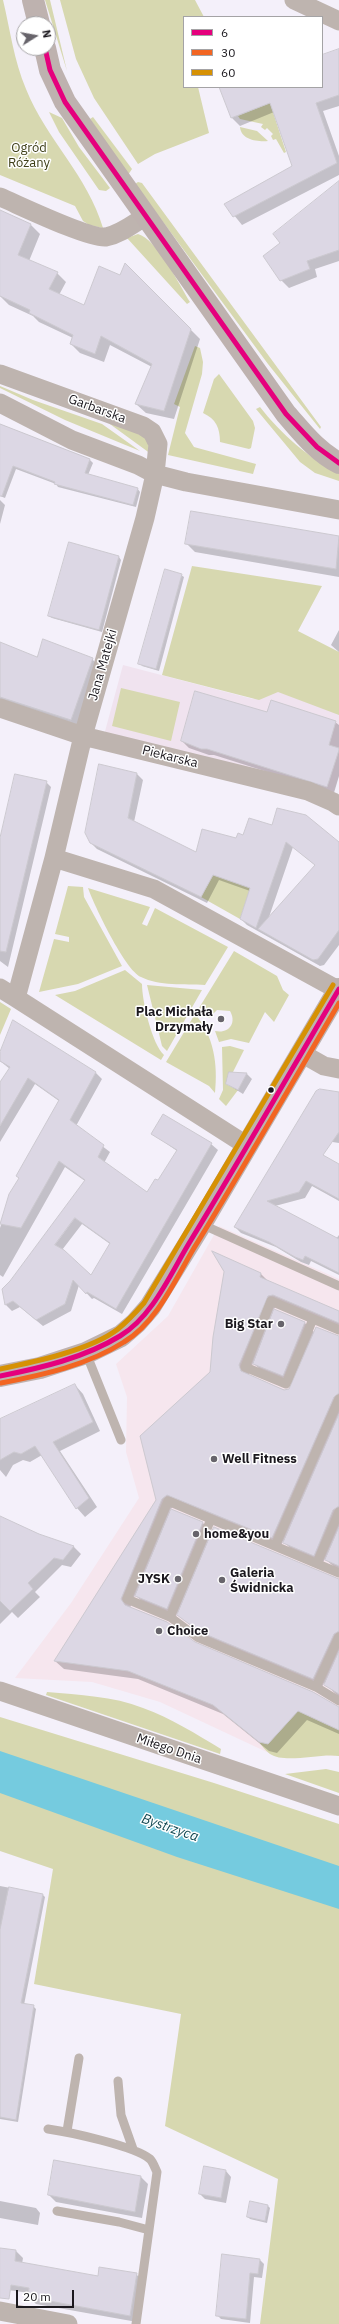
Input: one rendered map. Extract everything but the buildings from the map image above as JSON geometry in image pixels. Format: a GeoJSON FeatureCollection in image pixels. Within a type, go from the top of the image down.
{"type":"FeatureCollection","features":[{"type":"Feature","properties":{"kind":"main road"},"geometry":{"type":"LineString","coordinates":[[33,0],[37,16]]}},
{"type":"Feature","properties":{"kind":"main road"},"geometry":{"type":"LineString","coordinates":[[46,56],[50,70],[65,102],[286,414],[312,444],[329,458],[339,463]]}},
{"type":"Feature","properties":{"kind":"main road"},"geometry":{"type":"LineString","coordinates":[[0,1376],[40,1368],[86,1353],[121,1336],[136,1323],[150,1307],[201,1224],[339,989]]}},
{"type":"Feature","properties":{"kind":"street"},"geometry":{"type":"LineString","coordinates":[[294,0],[339,21]]}},
{"type":"Feature","properties":{"kind":"street"},"geometry":{"type":"LineString","coordinates":[[0,197],[67,226],[103,237],[117,234],[146,216]]}},
{"type":"Feature","properties":{"kind":"street","name":"Garbarska"},"geometry":{"type":"LineString","coordinates":[[0,374],[143,426],[152,432],[158,444],[155,474]]}},
{"type":"Feature","properties":{"kind":"street"},"geometry":{"type":"LineString","coordinates":[[0,403],[72,440],[138,465],[155,474],[186,482],[339,510]]}},
{"type":"Feature","properties":{"kind":"street","name":"Jana Matejki"},"geometry":{"type":"LineString","coordinates":[[54,858],[83,736],[145,518],[155,474]]}},
{"type":"Feature","properties":{"kind":"street","name":"Piekarska"},"geometry":{"type":"LineString","coordinates":[[0,708],[83,736],[308,791],[339,806]]}},
{"type":"Feature","properties":{"kind":"street"},"geometry":{"type":"LineString","coordinates":[[16,998],[54,858],[154,889],[339,989]]}},
{"type":"Feature","properties":{"kind":"street"},"geometry":{"type":"LineString","coordinates":[[0,988],[246,1145]]}},
{"type":"Feature","properties":{"kind":"street"},"geometry":{"type":"LineString","coordinates":[[301,1053],[324,1066],[339,1069]]}},
{"type":"Feature","properties":{"kind":"street","name":"Miłego Dnia"},"geometry":{"type":"LineString","coordinates":[[0,1691],[339,1806]]}},
{"type":"Feature","properties":{"kind":"street"},"geometry":{"type":"LineString","coordinates":[[0,2311],[68,2324]]}},
{"type":"Feature","properties":{"kind":"lane"},"geometry":{"type":"LineString","coordinates":[[201,1224],[339,1286]]}},
{"type":"Feature","properties":{"kind":"lane"},"geometry":{"type":"LineString","coordinates":[[313,1318],[286,1384],[245,1366],[271,1301],[313,1318],[339,1330]]}},
{"type":"Feature","properties":{"kind":"lane"},"geometry":{"type":"LineString","coordinates":[[86,1353],[122,1440]]}},
{"type":"Feature","properties":{"kind":"lane"},"geometry":{"type":"LineString","coordinates":[[275,1546],[339,1399]]}},
{"type":"Feature","properties":{"kind":"lane"},"geometry":{"type":"LineString","coordinates":[[339,1573],[168,1501],[127,1599],[170,1617],[197,1637],[316,1687],[339,1700]]}},
{"type":"Feature","properties":{"kind":"lane"},"geometry":{"type":"LineString","coordinates":[[317,1563],[335,1531],[339,1512]]}},
{"type":"Feature","properties":{"kind":"lane"},"geometry":{"type":"LineString","coordinates":[[170,1617],[211,1519]]}},
{"type":"Feature","properties":{"kind":"lane"},"geometry":{"type":"LineString","coordinates":[[316,1687],[338,1643]]}},
{"type":"Feature","properties":{"kind":"lane"},"geometry":{"type":"LineString","coordinates":[[66,2131],[79,2058]]}},
{"type":"Feature","properties":{"kind":"lane"},"geometry":{"type":"LineString","coordinates":[[118,2081],[121,2115],[133,2149]]}},
{"type":"Feature","properties":{"kind":"lane"},"geometry":{"type":"LineString","coordinates":[[48,2129],[66,2131],[133,2149],[150,2159],[157,2172],[136,2324]]}},
{"type":"Feature","properties":{"kind":"lane"},"geometry":{"type":"LineString","coordinates":[[57,2211],[119,2222],[149,2230]]}},
{"type":"Feature","properties":{"kind":"shaded area"},"geometry":{"type":"Polygon","coordinates":[[[339,652],[339,776],[332,797],[104,735],[123,665],[253,699],[339,652]]]}},
{"type":"Feature","properties":{"kind":"shaded area","name":"Galeria Świdnicka"},"geometry":{"type":"Polygon","coordinates":[[[219,1226],[339,1279],[339,1756],[320,1755],[286,1758],[271,1754],[160,1702],[92,1682],[15,1678],[71,1603],[139,1498],[126,1452],[127,1397],[116,1364],[168,1316],[219,1226]]]}},
{"type":"Feature","properties":{"kind":"green space","name":"Ogród Różany"},"geometry":{"type":"Polygon","coordinates":[[[0,0],[3,0],[15,56],[26,89],[34,107],[87,191],[103,228],[89,225],[83,221],[75,206],[0,175],[0,0]]]}},
{"type":"Feature","properties":{"kind":"green space"},"geometry":{"type":"Polygon","coordinates":[[[45,0],[50,0],[54,16],[50,16],[45,0]]]}},
{"type":"Feature","properties":{"kind":"green space"},"geometry":{"type":"Polygon","coordinates":[[[60,0],[195,0],[203,16],[183,16],[183,88],[198,88],[209,133],[155,154],[138,164],[94,98],[76,59],[60,0]]]}},
{"type":"Feature","properties":{"kind":"green space"},"geometry":{"type":"Polygon","coordinates":[[[56,25],[67,71],[56,36],[56,25]]]}},
{"type":"Feature","properties":{"kind":"green space"},"geometry":{"type":"Polygon","coordinates":[[[270,103],[286,152],[284,153],[276,139],[273,140],[271,136],[273,134],[267,128],[265,130],[261,127],[263,124],[240,119],[238,116],[270,103]]]}},
{"type":"Feature","properties":{"kind":"green space"},"geometry":{"type":"Polygon","coordinates":[[[49,112],[62,118],[79,147],[110,188],[106,191],[99,190],[59,132],[49,112]]]}},
{"type":"Feature","properties":{"kind":"green space"},"geometry":{"type":"Polygon","coordinates":[[[93,117],[132,169],[128,175],[90,119],[93,117]]]}},
{"type":"Feature","properties":{"kind":"green space"},"geometry":{"type":"Polygon","coordinates":[[[240,127],[257,131],[268,141],[255,140],[243,135],[240,127]]]}},
{"type":"Feature","properties":{"kind":"green space"},"geometry":{"type":"Polygon","coordinates":[[[138,182],[142,183],[321,427],[320,429],[268,364],[135,184],[138,182]]]}},
{"type":"Feature","properties":{"kind":"green space"},"geometry":{"type":"Polygon","coordinates":[[[138,234],[153,244],[160,253],[190,302],[187,304],[127,238],[138,234]]]}},
{"type":"Feature","properties":{"kind":"green space"},"geometry":{"type":"Polygon","coordinates":[[[195,346],[200,348],[203,362],[202,374],[185,433],[194,447],[256,464],[253,474],[168,455],[180,407],[174,404],[195,346]]]}},
{"type":"Feature","properties":{"kind":"green space"},"geometry":{"type":"Polygon","coordinates":[[[219,374],[253,421],[255,428],[251,448],[249,449],[220,442],[216,424],[211,418],[203,413],[214,379],[219,374]]]}},
{"type":"Feature","properties":{"kind":"green space"},"geometry":{"type":"Polygon","coordinates":[[[0,386],[33,400],[102,424],[140,451],[65,420],[0,388],[0,386]]]}},
{"type":"Feature","properties":{"kind":"green space"},"geometry":{"type":"Polygon","coordinates":[[[260,407],[296,445],[317,461],[339,474],[339,481],[315,473],[300,462],[256,409],[260,407]]]}},
{"type":"Feature","properties":{"kind":"green space"},"geometry":{"type":"Polygon","coordinates":[[[103,419],[145,433],[151,454],[103,419]]]}},
{"type":"Feature","properties":{"kind":"green space"},"geometry":{"type":"Polygon","coordinates":[[[192,566],[322,586],[298,631],[339,652],[339,715],[278,692],[259,700],[162,675],[192,566]]]}},
{"type":"Feature","properties":{"kind":"green space"},"geometry":{"type":"Polygon","coordinates":[[[121,688],[180,702],[171,741],[112,726],[121,688]]]}},
{"type":"Feature","properties":{"kind":"green space"},"geometry":{"type":"Polygon","coordinates":[[[213,875],[253,880],[240,919],[201,897],[213,875]]]}},
{"type":"Feature","properties":{"kind":"green space"},"geometry":{"type":"Polygon","coordinates":[[[68,886],[83,887],[84,897],[122,966],[78,984],[39,992],[54,939],[69,942],[69,937],[55,934],[68,886]]]}},
{"type":"Feature","properties":{"kind":"green space"},"geometry":{"type":"Polygon","coordinates":[[[88,888],[150,907],[142,924],[147,926],[155,908],[228,947],[205,985],[156,982],[141,977],[134,972],[111,936],[88,888]]]}},
{"type":"Feature","properties":{"kind":"green space"},"geometry":{"type":"Polygon","coordinates":[[[234,951],[277,976],[283,990],[289,995],[274,1022],[265,1012],[249,1043],[231,1039],[219,1042],[215,1031],[224,1031],[230,1027],[233,1020],[230,1011],[217,1010],[209,1018],[199,1008],[234,951]]]}},
{"type":"Feature","properties":{"kind":"green space"},"geometry":{"type":"Polygon","coordinates":[[[125,970],[142,984],[148,1022],[156,1042],[164,1055],[161,1060],[55,995],[75,991],[125,970]]]}},
{"type":"Feature","properties":{"kind":"green space"},"geometry":{"type":"Polygon","coordinates":[[[147,985],[202,990],[167,1051],[162,1046],[147,985]]]}},
{"type":"Feature","properties":{"kind":"green space"},"geometry":{"type":"Polygon","coordinates":[[[0,1002],[11,1009],[0,1035],[0,1002]]]}},
{"type":"Feature","properties":{"kind":"green space"},"geometry":{"type":"Polygon","coordinates":[[[195,1014],[207,1032],[213,1051],[216,1072],[215,1093],[209,1086],[166,1062],[195,1014]]]}},
{"type":"Feature","properties":{"kind":"green space"},"geometry":{"type":"Polygon","coordinates":[[[230,1046],[244,1050],[233,1072],[229,1072],[226,1084],[238,1090],[226,1106],[219,1099],[223,1090],[222,1047],[230,1046]]]}},
{"type":"Feature","properties":{"kind":"green space"},"geometry":{"type":"Polygon","coordinates":[[[47,1692],[108,1698],[132,1704],[173,1721],[221,1749],[220,1754],[46,1695],[47,1692]]]}},
{"type":"Feature","properties":{"kind":"green space"},"geometry":{"type":"Polygon","coordinates":[[[298,1711],[339,1730],[339,1756],[331,1755],[284,1758],[276,1757],[270,1754],[264,1748],[259,1742],[268,1744],[298,1711]]]}},
{"type":"Feature","properties":{"kind":"green space"},"geometry":{"type":"Polygon","coordinates":[[[0,1717],[214,1783],[339,1824],[339,2324],[260,2324],[278,2179],[165,2126],[181,2014],[34,1984],[53,1869],[0,1851],[0,1717]]]}},
{"type":"Feature","properties":{"kind":"green space"},"geometry":{"type":"Polygon","coordinates":[[[326,1769],[339,1772],[339,1793],[285,1774],[326,1769]]]}},
{"type":"Feature","properties":{"kind":"water","name":"Bystrzyca"},"geometry":{"type":"Polygon","coordinates":[[[0,1751],[339,1866],[339,1909],[177,1857],[0,1793],[0,1751]]]}},
{"type":"Feature","properties":{"kind":"transit line","name":"6"},"geometry":{"type":"LineString","coordinates":[[47,56],[50,70],[65,102],[286,414],[317,447],[339,463]]}},
{"type":"Feature","properties":{"kind":"transit line","name":"60"},"geometry":{"type":"LineString","coordinates":[[0,1369],[62,1354],[93,1343],[118,1329],[129,1320],[144,1303],[333,985]]}},
{"type":"Feature","properties":{"kind":"transit line","name":"6"},"geometry":{"type":"LineString","coordinates":[[0,1376],[46,1366],[92,1350],[120,1336],[142,1318],[167,1282],[339,989]]}},
{"type":"Feature","properties":{"kind":"transit line","name":"30"},"geometry":{"type":"LineString","coordinates":[[1,1383],[49,1373],[96,1357],[136,1334],[156,1312],[339,1003]]}},
{"type":"Feature","properties":{"kind":"place","name":"Plac Michała Drzymały"},"geometry":{"type":"Point","coordinates":[221,1019]}},
{"type":"Feature","properties":{"kind":"place","name":"Big Star"},"geometry":{"type":"Point","coordinates":[281,1324]}},
{"type":"Feature","properties":{"kind":"place","name":"Well Fitness"},"geometry":{"type":"Point","coordinates":[214,1459]}},
{"type":"Feature","properties":{"kind":"place","name":"home&you"},"geometry":{"type":"Point","coordinates":[196,1534]}},
{"type":"Feature","properties":{"kind":"place","name":"JYSK"},"geometry":{"type":"Point","coordinates":[178,1579]}},
{"type":"Feature","properties":{"kind":"place","name":"Galeria Świdnicka"},"geometry":{"type":"Point","coordinates":[222,1580]}},
{"type":"Feature","properties":{"kind":"place","name":"Choice"},"geometry":{"type":"Point","coordinates":[159,1631]}}]}
